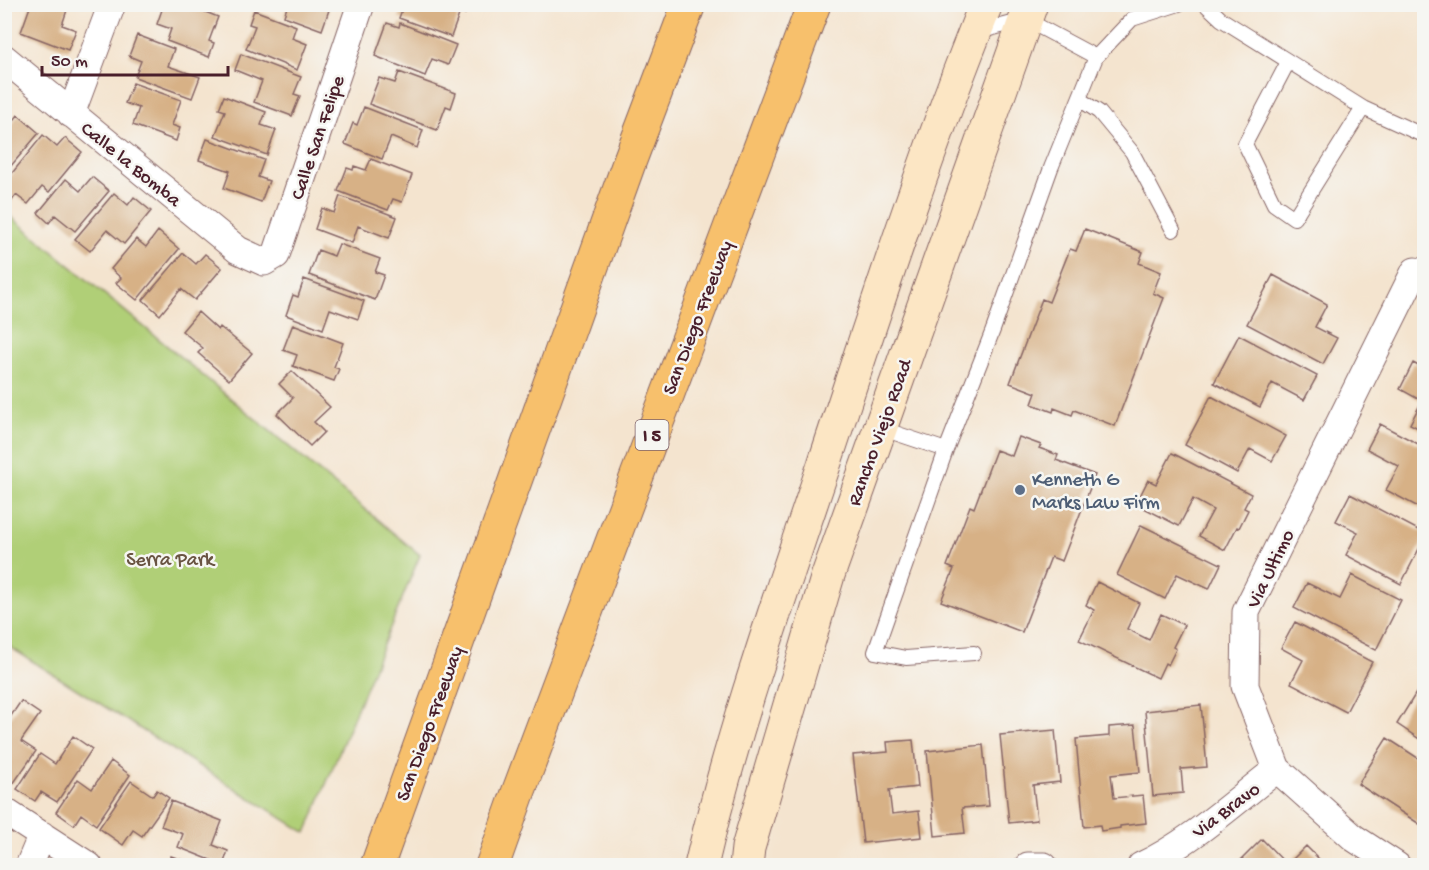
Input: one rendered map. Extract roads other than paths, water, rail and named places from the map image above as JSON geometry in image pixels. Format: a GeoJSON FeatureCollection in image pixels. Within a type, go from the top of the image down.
{"type":"FeatureCollection","features":[{"type":"Feature","properties":{"kind":"highway","name":"San Diego Freeway"},"geometry":{"type":"LineString","coordinates":[[377,866],[630,160],[689,4]]}},
{"type":"Feature","properties":{"kind":"highway","name":"San Diego Freeway"},"geometry":{"type":"LineString","coordinates":[[492,866],[813,4]]}},
{"type":"Feature","properties":{"kind":"main road","name":"Rancho Viejo Road"},"geometry":{"type":"LineString","coordinates":[[746,866],[748,848],[828,575],[1023,10]]}},
{"type":"Feature","properties":{"kind":"main road","name":"Rancho Viejo Road"},"geometry":{"type":"LineString","coordinates":[[701,866],[733,746],[769,630],[918,183],[980,19]]}},
{"type":"Feature","properties":{"kind":"street"},"geometry":{"type":"LineString","coordinates":[[71,114],[112,4]]}},
{"type":"Feature","properties":{"kind":"street","name":"Calle San Felipe"},"geometry":{"type":"LineString","coordinates":[[264,262],[276,255],[361,4]]}},
{"type":"Feature","properties":{"kind":"street","name":"Calle la Bomba"},"geometry":{"type":"LineString","coordinates":[[4,58],[238,250],[264,262]]}},
{"type":"Feature","properties":{"kind":"street","name":"Via Ultimo"},"geometry":{"type":"LineString","coordinates":[[1398,866],[1354,838],[1277,769],[1245,686],[1246,612],[1415,271]]}},
{"type":"Feature","properties":{"kind":"street","name":"Via Bravo"},"geometry":{"type":"LineString","coordinates":[[1141,866],[1160,857],[1208,824],[1277,769]]}},
{"type":"Feature","properties":{"kind":"street"},"geometry":{"type":"LineString","coordinates":[[4,811],[88,866]]}},
{"type":"Feature","properties":{"kind":"street"},"geometry":{"type":"LineString","coordinates":[[29,866],[42,835]]}},
{"type":"Feature","properties":{"kind":"street"},"geometry":{"type":"LineString","coordinates":[[1028,866],[1044,866]]}},
{"type":"Feature","properties":{"kind":"lane"},"geometry":{"type":"LineString","coordinates":[[974,653],[906,658],[875,652],[946,450],[993,330],[1051,168],[1096,57],[1132,19],[1179,4]]}},
{"type":"Feature","properties":{"kind":"lane"},"geometry":{"type":"LineString","coordinates":[[1205,4],[1221,20],[1363,108],[1418,133],[1425,130]]}},
{"type":"Feature","properties":{"kind":"lane"},"geometry":{"type":"LineString","coordinates":[[980,19],[1023,10],[1096,57]]}},
{"type":"Feature","properties":{"kind":"lane"},"geometry":{"type":"LineString","coordinates":[[1288,62],[1245,144],[1274,204],[1294,218],[1363,108]]}},
{"type":"Feature","properties":{"kind":"lane"},"geometry":{"type":"LineString","coordinates":[[1079,99],[1099,112],[1132,152],[1173,230]]}},
{"type":"Feature","properties":{"kind":"lane"},"geometry":{"type":"LineString","coordinates":[[880,428],[946,450]]}},
{"type":"Feature","properties":{"kind":"place","name":"Kenneth G Marks Law Firm"},"geometry":{"type":"Point","coordinates":[1020,490]}},
{"type":"Feature","properties":{"kind":"park label","name":"Serra Park"},"geometry":{"type":"Point","coordinates":[170,558]}}]}
